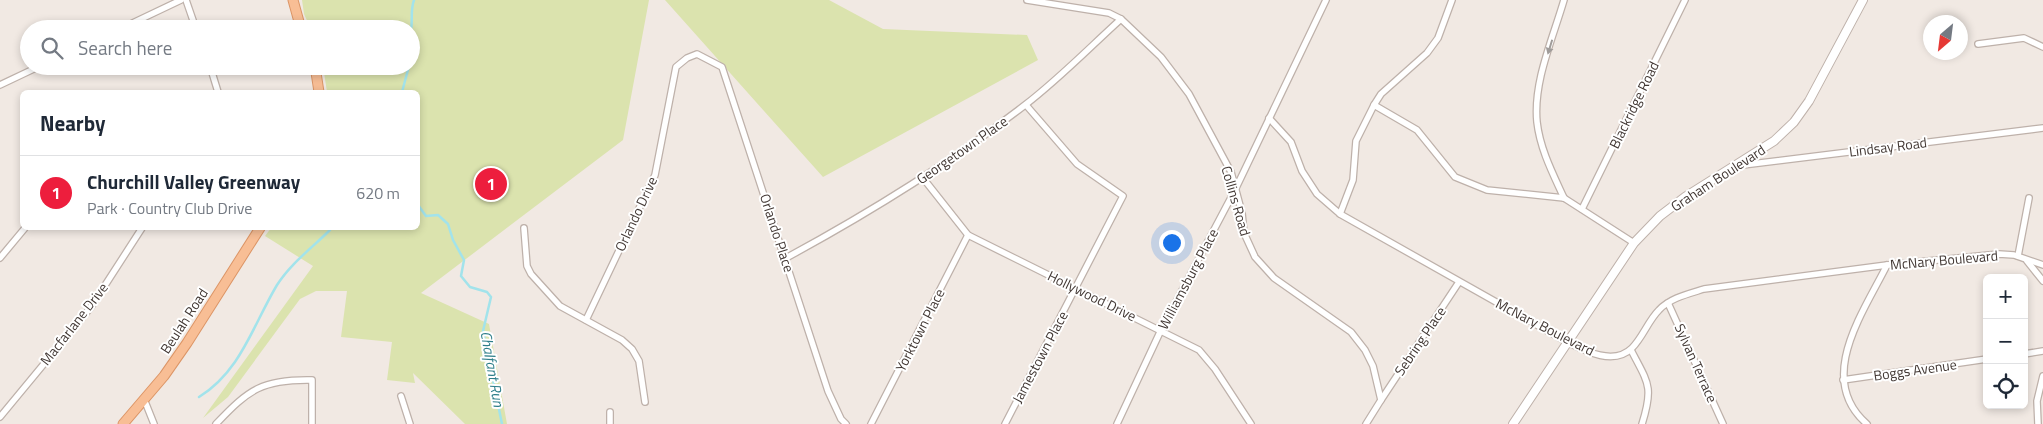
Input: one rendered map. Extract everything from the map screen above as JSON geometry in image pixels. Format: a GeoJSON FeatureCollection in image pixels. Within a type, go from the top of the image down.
{"type":"FeatureCollection","features":[{"type":"Feature","properties":{"kind":"main road"},"geometry":{"type":"LineString","coordinates":[[293,0],[299,20]]}},
{"type":"Feature","properties":{"kind":"main road"},"geometry":{"type":"LineString","coordinates":[[316,75],[318,90]]}},
{"type":"Feature","properties":{"kind":"main road","name":"Beulah Road"},"geometry":{"type":"LineString","coordinates":[[123,424],[187,343],[259,230]]}},
{"type":"Feature","properties":{"kind":"street"},"geometry":{"type":"LineString","coordinates":[[139,20],[182,0]]}},
{"type":"Feature","properties":{"kind":"street"},"geometry":{"type":"LineString","coordinates":[[186,0],[193,20]]}},
{"type":"Feature","properties":{"kind":"street","name":"Collins Road"},"geometry":{"type":"LineString","coordinates":[[1027,0],[1109,13],[1121,19],[1161,57],[1189,94],[1230,172],[1244,232],[1255,257],[1274,278],[1350,332],[1365,350],[1373,366],[1381,400]]}},
{"type":"Feature","properties":{"kind":"street","name":"Williamsburg Place"},"geometry":{"type":"LineString","coordinates":[[1117,424],[1161,330],[1235,190],[1326,0]]}},
{"type":"Feature","properties":{"kind":"street"},"geometry":{"type":"LineString","coordinates":[[1340,214],[1352,180],[1356,141],[1374,105],[1388,87],[1427,53],[1438,38],[1452,0]]}},
{"type":"Feature","properties":{"kind":"street"},"geometry":{"type":"LineString","coordinates":[[1564,0],[1543,68],[1538,94],[1537,122],[1550,166],[1564,198]]}},
{"type":"Feature","properties":{"kind":"street","name":"Blackridge Road"},"geometry":{"type":"LineString","coordinates":[[1582,209],[1685,0]]}},
{"type":"Feature","properties":{"kind":"street","name":"Graham Boulevard"},"geometry":{"type":"LineString","coordinates":[[1513,424],[1634,243],[1660,216],[1685,197],[1774,141],[1794,122],[1809,101],[1862,0]]}},
{"type":"Feature","properties":{"kind":"street","name":"Georgetown Place"},"geometry":{"type":"LineString","coordinates":[[786,258],[843,227],[923,178],[1026,105],[1121,19]]}},
{"type":"Feature","properties":{"kind":"street"},"geometry":{"type":"LineString","coordinates":[[1978,44],[2024,38],[2043,47]]}},
{"type":"Feature","properties":{"kind":"street","name":"Orlando Place"},"geometry":{"type":"LineString","coordinates":[[696,54],[722,67],[828,391],[841,419],[846,424]]}},
{"type":"Feature","properties":{"kind":"street","name":"Orlando Drive"},"geometry":{"type":"LineString","coordinates":[[586,320],[655,175],[676,67],[687,58],[696,54]]}},
{"type":"Feature","properties":{"kind":"street"},"geometry":{"type":"LineString","coordinates":[[0,85],[21,75]]}},
{"type":"Feature","properties":{"kind":"street"},"geometry":{"type":"LineString","coordinates":[[213,75],[217,90]]}},
{"type":"Feature","properties":{"kind":"street","name":"Jamestown Place"},"geometry":{"type":"LineString","coordinates":[[1005,424],[1123,196],[1077,164],[1026,105]]}},
{"type":"Feature","properties":{"kind":"street"},"geometry":{"type":"LineString","coordinates":[[1374,105],[1417,130],[1455,177],[1487,190],[1564,198],[1634,243]]}},
{"type":"Feature","properties":{"kind":"street","name":"McNary Boulevard"},"geometry":{"type":"LineString","coordinates":[[1270,118],[1291,142],[1302,171],[1317,194],[1340,214],[1586,352],[1608,356],[1631,350],[1659,310],[1685,294],[1704,290],[1887,265],[1999,254],[2018,256],[2043,265]]}},
{"type":"Feature","properties":{"kind":"street","name":"Lindsay Road"},"geometry":{"type":"LineString","coordinates":[[1732,166],[2043,128]]}},
{"type":"Feature","properties":{"kind":"street","name":"Hollywood Drive"},"geometry":{"type":"LineString","coordinates":[[923,178],[968,235],[1199,350],[1215,369],[1251,424]]}},
{"type":"Feature","properties":{"kind":"street"},"geometry":{"type":"LineString","coordinates":[[2018,256],[2029,198]]}},
{"type":"Feature","properties":{"kind":"street"},"geometry":{"type":"LineString","coordinates":[[524,228],[527,266],[531,274],[560,306],[622,340],[632,348],[639,361],[645,402]]}},
{"type":"Feature","properties":{"kind":"street"},"geometry":{"type":"LineString","coordinates":[[0,258],[23,230]]}},
{"type":"Feature","properties":{"kind":"street","name":"Macfarlane Drive"},"geometry":{"type":"LineString","coordinates":[[0,417],[91,307],[141,230]]}},
{"type":"Feature","properties":{"kind":"street","name":"Yorktown Place"},"geometry":{"type":"LineString","coordinates":[[871,424],[968,235]]}},
{"type":"Feature","properties":{"kind":"street"},"geometry":{"type":"LineString","coordinates":[[2026,259],[2043,281]]}},
{"type":"Feature","properties":{"kind":"street"},"geometry":{"type":"LineString","coordinates":[[1868,424],[1857,415],[1843,380],[1844,354],[1887,265]]}},
{"type":"Feature","properties":{"kind":"street","name":"Sebring Place"},"geometry":{"type":"LineString","coordinates":[[1381,400],[1459,282]]}},
{"type":"Feature","properties":{"kind":"street","name":"Sylvan Terrace"},"geometry":{"type":"LineString","coordinates":[[1668,303],[1723,424]]}},
{"type":"Feature","properties":{"kind":"street"},"geometry":{"type":"LineString","coordinates":[[1631,350],[1649,384],[1647,407],[1642,424]]}},
{"type":"Feature","properties":{"kind":"street"},"geometry":{"type":"LineString","coordinates":[[2028,354],[2043,352]]}},
{"type":"Feature","properties":{"kind":"street","name":"Boggs Avenue"},"geometry":{"type":"LineString","coordinates":[[1843,380],[1983,360]]}},
{"type":"Feature","properties":{"kind":"street"},"geometry":{"type":"LineString","coordinates":[[2038,424],[2037,401],[2043,376]]}},
{"type":"Feature","properties":{"kind":"street"},"geometry":{"type":"LineString","coordinates":[[216,424],[251,390],[285,379],[312,380],[312,424]]}},
{"type":"Feature","properties":{"kind":"street"},"geometry":{"type":"LineString","coordinates":[[401,396],[410,424]]}},
{"type":"Feature","properties":{"kind":"street"},"geometry":{"type":"LineString","coordinates":[[144,399],[154,424]]}},
{"type":"Feature","properties":{"kind":"street"},"geometry":{"type":"LineString","coordinates":[[1366,424],[1381,400]]}},
{"type":"Feature","properties":{"kind":"street"},"geometry":{"type":"LineString","coordinates":[[610,412],[610,424]]}},
{"type":"Feature","properties":{"kind":"green space"},"geometry":{"type":"Polygon","coordinates":[[[302,0],[649,0],[623,140],[421,293],[489,324],[507,424],[465,424],[413,373],[415,383],[387,380],[392,342],[341,337],[347,291],[316,291],[300,299],[228,397],[203,418],[313,266],[265,236],[270,230],[420,230],[420,90],[327,90],[324,75],[420,75],[420,20],[307,20],[302,0]]]}},
{"type":"Feature","properties":{"kind":"green space"},"geometry":{"type":"Polygon","coordinates":[[[665,0],[829,0],[883,29],[1027,35],[1038,60],[823,177],[665,0]]]}},
{"type":"Feature","properties":{"kind":"waterway","name":"Chalfant Run"},"geometry":{"type":"LineString","coordinates":[[411,20],[414,0]]}},
{"type":"Feature","properties":{"kind":"waterway","name":"Chalfant Run"},"geometry":{"type":"LineString","coordinates":[[403,90],[407,75]]}},
{"type":"Feature","properties":{"kind":"waterway","name":"Chalfant Run"},"geometry":{"type":"LineString","coordinates":[[420,208],[426,216],[438,215],[448,224],[453,240],[464,260],[461,276],[470,287],[487,292],[491,297],[483,331],[502,424]]}},
{"type":"Feature","properties":{"kind":"waterway"},"geometry":{"type":"LineString","coordinates":[[199,397],[226,374],[236,361],[268,300],[283,277],[330,230]]}},
{"type":"Feature","properties":{"kind":"place","name":"Churchill Valley Greenway"},"geometry":{"type":"Point","coordinates":[491,184]}}]}
